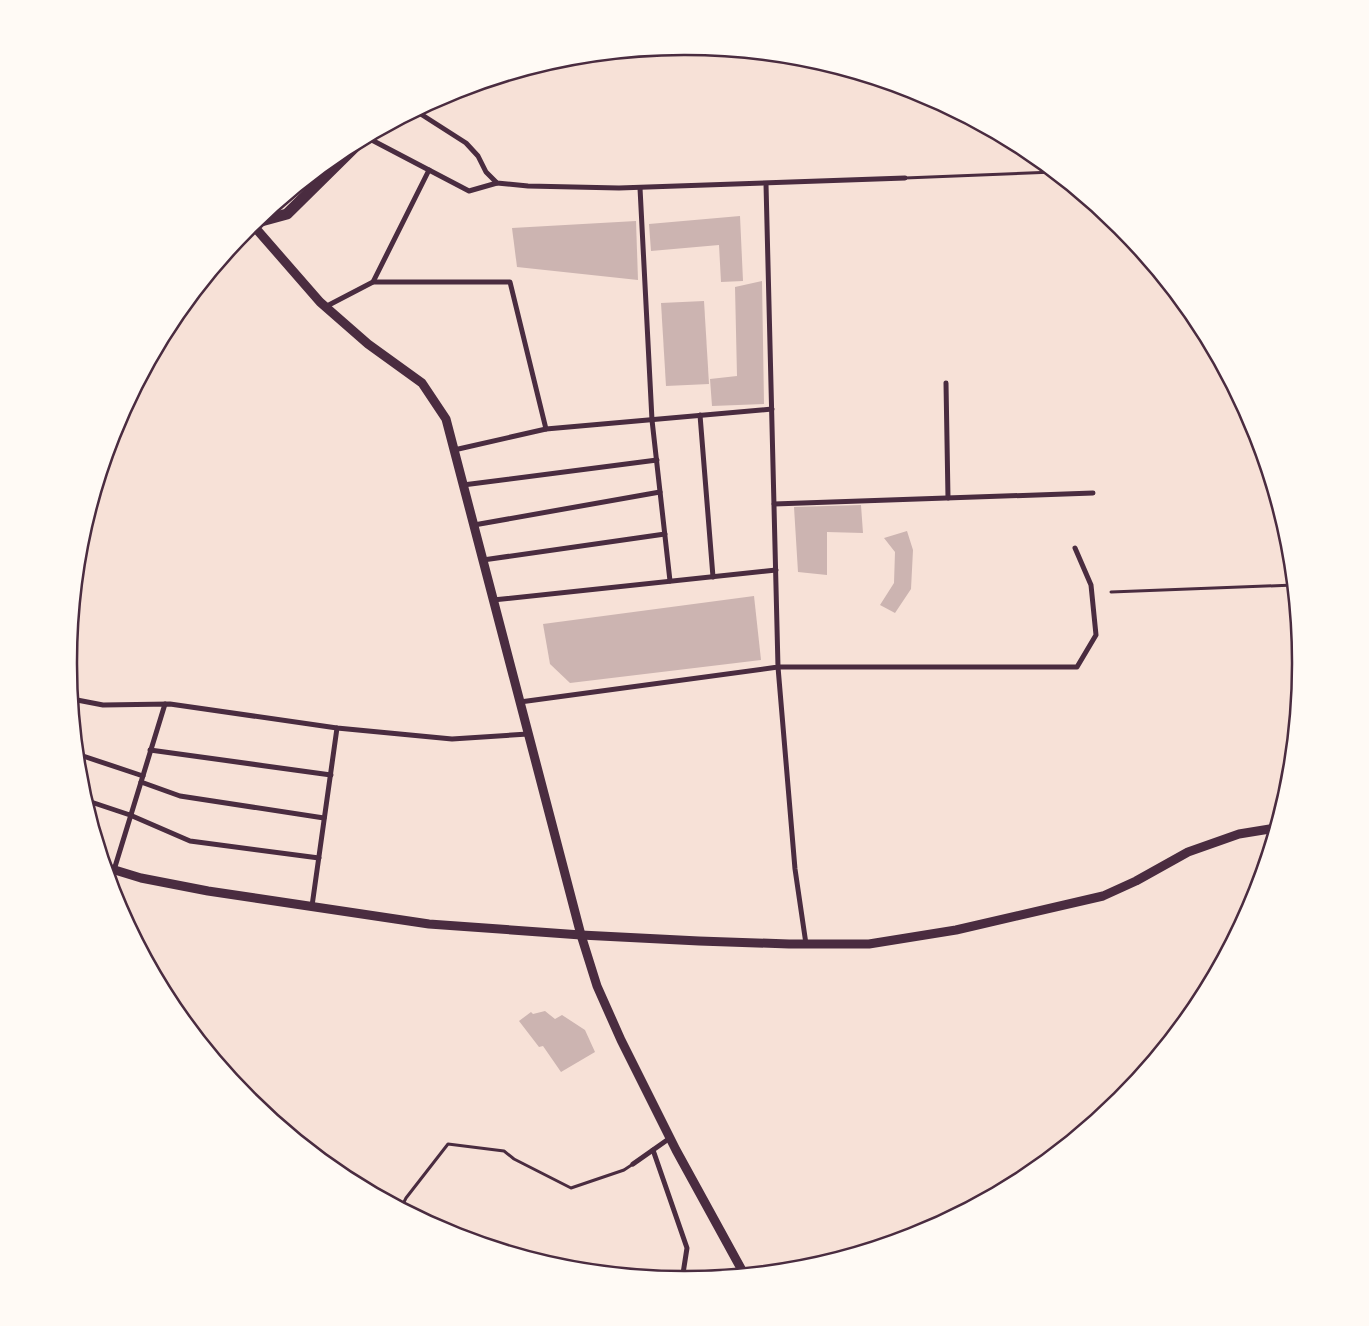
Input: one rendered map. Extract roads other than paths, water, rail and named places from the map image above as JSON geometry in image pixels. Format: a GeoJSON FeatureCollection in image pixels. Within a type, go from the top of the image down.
{"type":"FeatureCollection","features":[{"type":"Feature","properties":{"kind":"highway"},"geometry":{"type":"LineString","coordinates":[[271,218],[287,214],[341,161]]}},
{"type":"Feature","properties":{"kind":"street"},"geometry":{"type":"LineString","coordinates":[[422,115],[466,143],[478,156],[486,172],[498,183]]}},
{"type":"Feature","properties":{"kind":"street"},"geometry":{"type":"LineString","coordinates":[[372,142],[469,191],[498,183],[528,186],[640,188],[905,178]]}},
{"type":"Feature","properties":{"kind":"street"},"geometry":{"type":"LineString","coordinates":[[373,282],[429,170]]}},
{"type":"Feature","properties":{"kind":"street"},"geometry":{"type":"LineString","coordinates":[[766,184],[778,667],[795,869],[806,944]]}},
{"type":"Feature","properties":{"kind":"street"},"geometry":{"type":"LineString","coordinates":[[640,188],[652,420],[670,581]]}},
{"type":"Feature","properties":{"kind":"street"},"geometry":{"type":"LineString","coordinates":[[259,230],[325,307],[368,344],[422,382],[446,419],[596,986],[670,1138],[741,1268]]}},
{"type":"Feature","properties":{"kind":"street"},"geometry":{"type":"LineString","coordinates":[[325,307],[373,282],[510,282],[546,429]]}},
{"type":"Feature","properties":{"kind":"street"},"geometry":{"type":"LineString","coordinates":[[946,383],[948,498]]}},
{"type":"Feature","properties":{"kind":"street"},"geometry":{"type":"LineString","coordinates":[[454,450],[546,429],[772,409]]}},
{"type":"Feature","properties":{"kind":"street"},"geometry":{"type":"LineString","coordinates":[[700,415],[713,577]]}},
{"type":"Feature","properties":{"kind":"street"},"geometry":{"type":"LineString","coordinates":[[463,484],[657,460]]}},
{"type":"Feature","properties":{"kind":"street"},"geometry":{"type":"LineString","coordinates":[[474,525],[660,492]]}},
{"type":"Feature","properties":{"kind":"street"},"geometry":{"type":"LineString","coordinates":[[774,504],[1094,493]]}},
{"type":"Feature","properties":{"kind":"street"},"geometry":{"type":"LineString","coordinates":[[483,560],[665,534]]}},
{"type":"Feature","properties":{"kind":"street"},"geometry":{"type":"LineString","coordinates":[[520,702],[778,667],[1077,667],[1096,635],[1091,585],[1075,548]]}},
{"type":"Feature","properties":{"kind":"street"},"geometry":{"type":"LineString","coordinates":[[494,600],[776,570]]}},
{"type":"Feature","properties":{"kind":"street"},"geometry":{"type":"LineString","coordinates":[[78,700],[104,705],[164,704],[337,728],[452,739],[528,734]]}},
{"type":"Feature","properties":{"kind":"street"},"geometry":{"type":"LineString","coordinates":[[111,863],[130,816],[164,704]]}},
{"type":"Feature","properties":{"kind":"street"},"geometry":{"type":"LineString","coordinates":[[312,906],[337,728]]}},
{"type":"Feature","properties":{"kind":"street"},"geometry":{"type":"LineString","coordinates":[[150,750],[331,775]]}},
{"type":"Feature","properties":{"kind":"street"},"geometry":{"type":"LineString","coordinates":[[84,757],[180,796],[324,818]]}},
{"type":"Feature","properties":{"kind":"street"},"geometry":{"type":"LineString","coordinates":[[93,803],[190,841],[319,858]]}},
{"type":"Feature","properties":{"kind":"street"},"geometry":{"type":"LineString","coordinates":[[113,869],[141,878],[208,891],[429,924],[581,935],[806,944],[869,944],[956,930],[1103,896],[1136,881],[1188,852],[1239,834],[1269,829]]}},
{"type":"Feature","properties":{"kind":"street"},"geometry":{"type":"LineString","coordinates":[[633,1164],[670,1138]]}},
{"type":"Feature","properties":{"kind":"street"},"geometry":{"type":"LineString","coordinates":[[653,1150],[687,1248],[683,1271]]}},
{"type":"Feature","properties":{"kind":"lane"},"geometry":{"type":"LineString","coordinates":[[905,178],[1043,172]]}},
{"type":"Feature","properties":{"kind":"lane"},"geometry":{"type":"LineString","coordinates":[[1111,592],[1287,584]]}},
{"type":"Feature","properties":{"kind":"lane"},"geometry":{"type":"LineString","coordinates":[[404,1202],[448,1144],[504,1151],[514,1159],[571,1188],[624,1170],[633,1164]]}}]}
